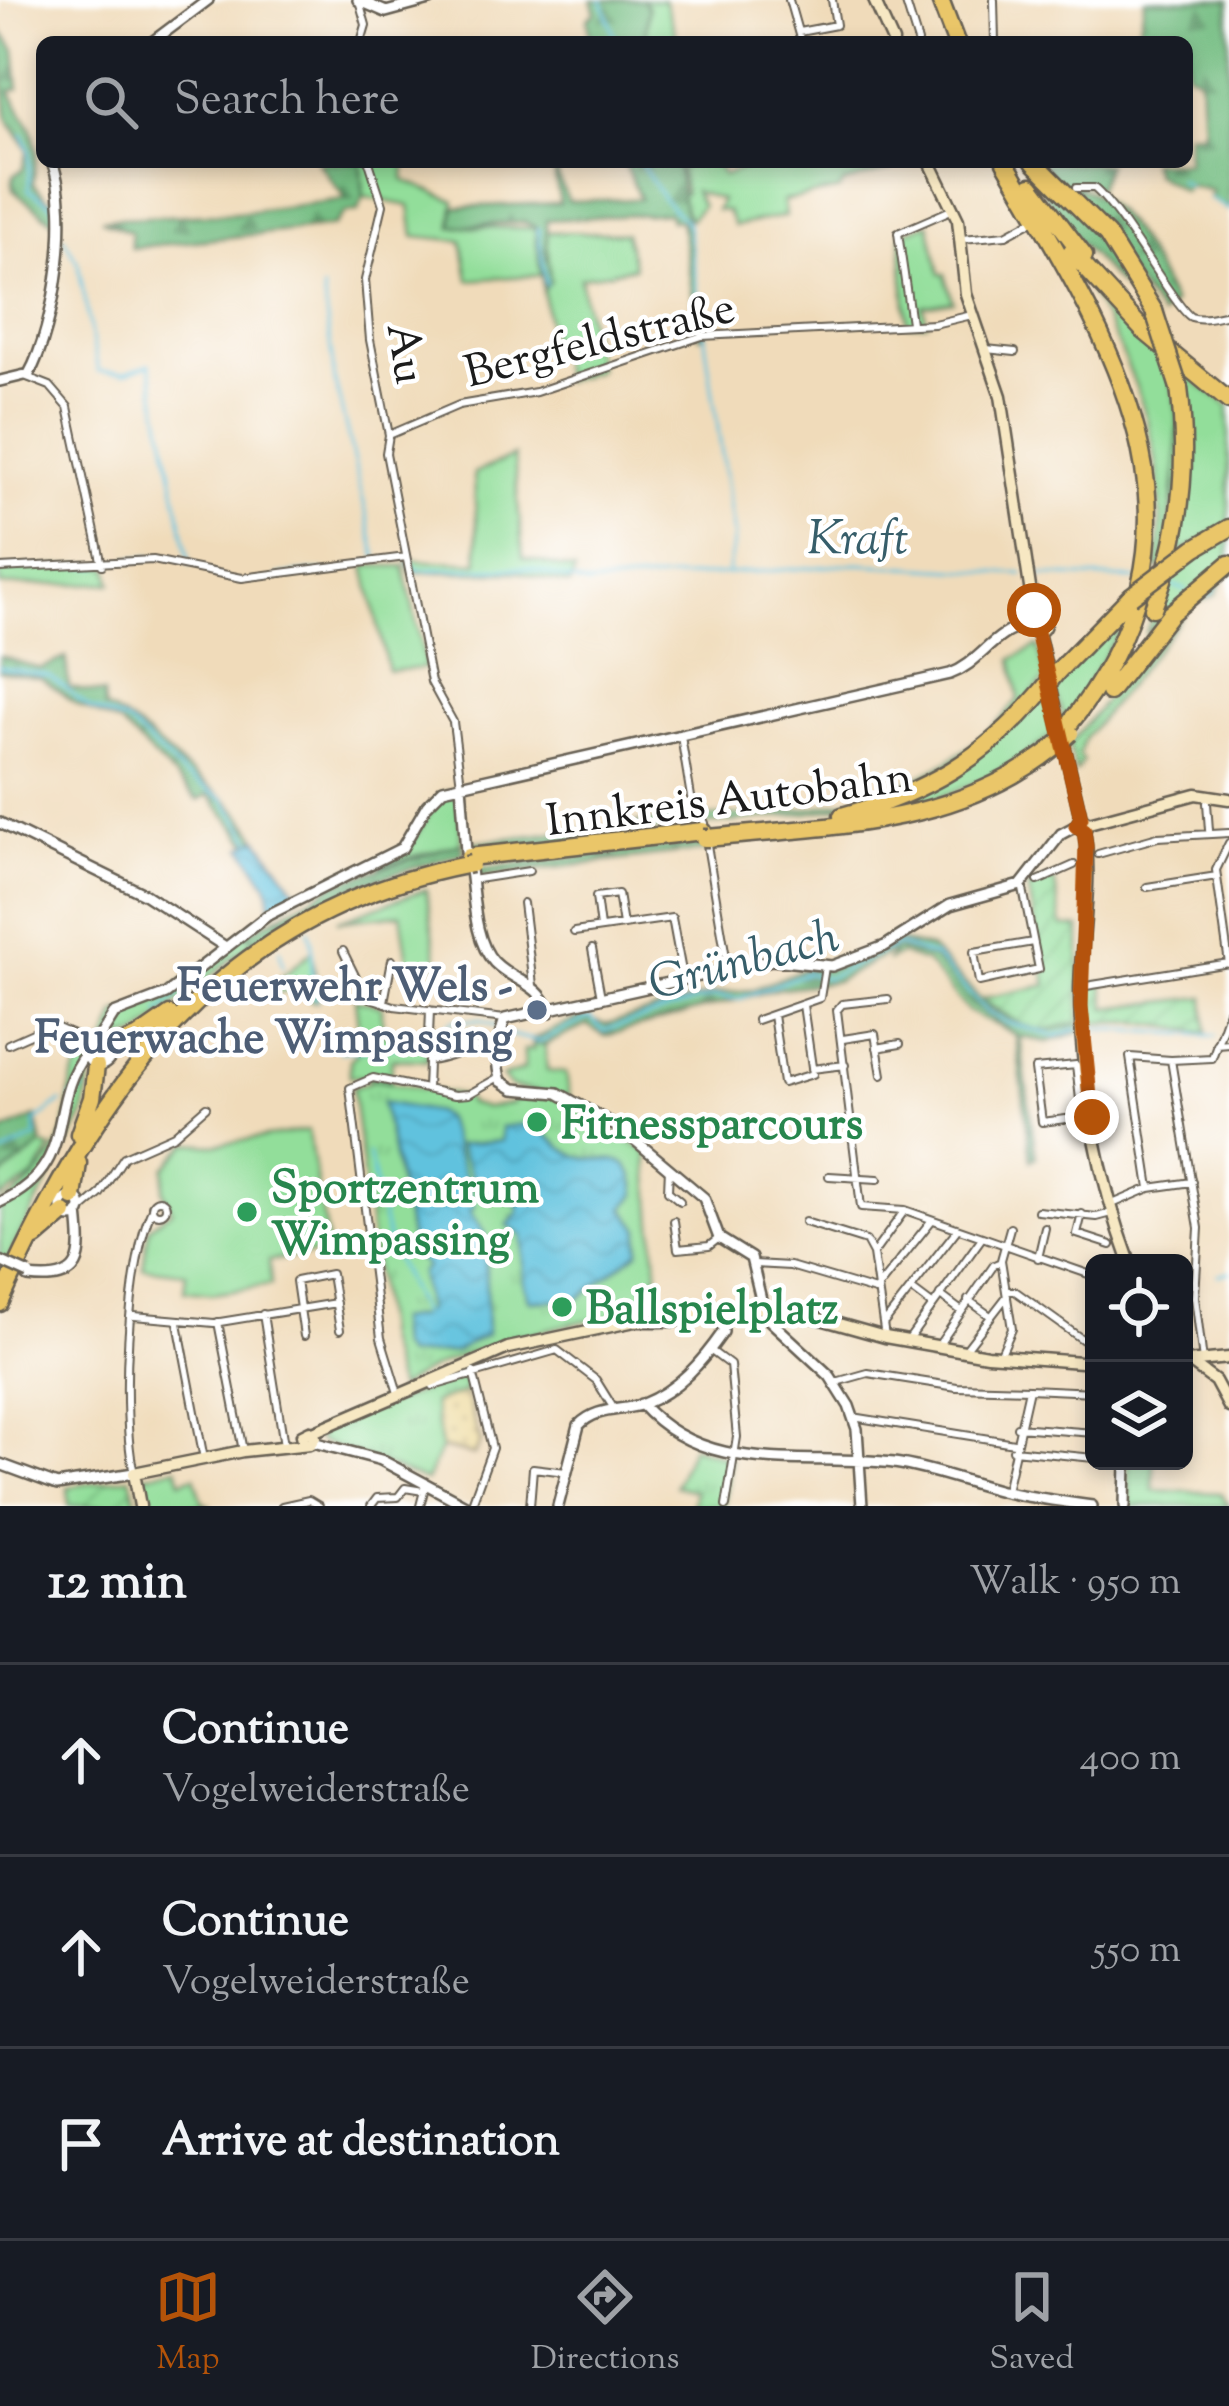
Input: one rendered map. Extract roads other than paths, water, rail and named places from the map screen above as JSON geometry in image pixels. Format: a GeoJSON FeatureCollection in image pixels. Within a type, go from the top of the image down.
{"type":"FeatureCollection","features":[{"type":"Feature","properties":{"kind":"highway"},"geometry":{"type":"LineString","coordinates":[[930,0],[943,36]]}},
{"type":"Feature","properties":{"kind":"highway"},"geometry":{"type":"LineString","coordinates":[[940,0],[954,36]]}},
{"type":"Feature","properties":{"kind":"highway"},"geometry":{"type":"LineString","coordinates":[[1012,168],[1121,308],[1229,397]]}},
{"type":"Feature","properties":{"kind":"highway","name":"Innkreis Autobahn"},"geometry":{"type":"LineString","coordinates":[[0,1285],[125,1066],[170,1015],[246,950],[319,907],[390,877],[468,863],[908,810],[959,795],[1018,766],[1063,736],[1127,645],[1156,550],[1159,498],[1152,444],[1113,341],[1012,168]]}},
{"type":"Feature","properties":{"kind":"highway","name":"Innkreis Autobahn"},"geometry":{"type":"LineString","coordinates":[[706,834],[922,814],[994,788],[1100,701],[1142,632],[1170,558],[1183,472],[1178,388],[1154,311],[1107,235],[1040,168]]}},
{"type":"Feature","properties":{"kind":"highway"},"geometry":{"type":"LineString","coordinates":[[835,818],[886,804],[946,777],[1007,731],[1130,597],[1229,528]]}},
{"type":"Feature","properties":{"kind":"highway"},"geometry":{"type":"LineString","coordinates":[[1100,701],[1170,614],[1229,563]]}},
{"type":"Feature","properties":{"kind":"highway","name":"Innkreis Autobahn"},"geometry":{"type":"LineString","coordinates":[[0,1303],[28,1272],[83,1134],[166,1028],[251,956],[356,898],[468,863]]}},
{"type":"Feature","properties":{"kind":"highway"},"geometry":{"type":"LineString","coordinates":[[28,1272],[77,1210],[83,1134],[92,1098],[93,1049],[137,1038],[170,1015]]}},
{"type":"Feature","properties":{"kind":"main road"},"geometry":{"type":"LineString","coordinates":[[874,0],[890,36]]}},
{"type":"Feature","properties":{"kind":"main road"},"geometry":{"type":"LineString","coordinates":[[933,168],[955,209],[972,315],[1004,408],[1033,624],[1083,824],[1083,1089],[1111,1209],[1127,1254]]}},
{"type":"Feature","properties":{"kind":"main road"},"geometry":{"type":"LineString","coordinates":[[1083,824],[1196,794],[1229,799]]}},
{"type":"Feature","properties":{"kind":"main road"},"geometry":{"type":"LineString","coordinates":[[140,1506],[134,1473],[302,1440],[508,1348],[635,1321],[675,1321],[721,1307],[761,1307],[885,1337],[1000,1357],[1085,1363]]}},
{"type":"Feature","properties":{"kind":"main road"},"geometry":{"type":"LineString","coordinates":[[1190,1362],[1204,1365],[1229,1358]]}},
{"type":"Feature","properties":{"kind":"main road"},"geometry":{"type":"LineString","coordinates":[[1204,1365],[1229,1407]]}},
{"type":"Feature","properties":{"kind":"street"},"geometry":{"type":"LineString","coordinates":[[160,36],[208,0]]}},
{"type":"Feature","properties":{"kind":"street"},"geometry":{"type":"LineString","coordinates":[[366,25],[380,12],[430,0]]}},
{"type":"Feature","properties":{"kind":"street"},"geometry":{"type":"LineString","coordinates":[[789,0],[800,36]]}},
{"type":"Feature","properties":{"kind":"street"},"geometry":{"type":"LineString","coordinates":[[799,32],[836,25],[832,0]]}},
{"type":"Feature","properties":{"kind":"street"},"geometry":{"type":"LineString","coordinates":[[904,0],[916,36]]}},
{"type":"Feature","properties":{"kind":"street"},"geometry":{"type":"LineString","coordinates":[[994,0],[995,36]]}},
{"type":"Feature","properties":{"kind":"street"},"geometry":{"type":"LineString","coordinates":[[359,2],[380,12]]}},
{"type":"Feature","properties":{"kind":"street"},"geometry":{"type":"LineString","coordinates":[[359,2],[366,25],[363,36]]}},
{"type":"Feature","properties":{"kind":"street"},"geometry":{"type":"LineString","coordinates":[[27,376],[53,314],[62,194],[54,168]]}},
{"type":"Feature","properties":{"kind":"street","name":"Au"},"geometry":{"type":"LineString","coordinates":[[371,168],[383,206],[379,236],[367,263],[367,304],[389,435],[386,453],[431,682],[453,722],[461,784]]}},
{"type":"Feature","properties":{"kind":"street"},"geometry":{"type":"LineString","coordinates":[[1076,188],[1094,188],[1123,218],[1183,312],[1201,319],[1229,314]]}},
{"type":"Feature","properties":{"kind":"street"},"geometry":{"type":"LineString","coordinates":[[911,324],[898,233],[955,209]]}},
{"type":"Feature","properties":{"kind":"street"},"geometry":{"type":"LineString","coordinates":[[962,239],[1006,235],[1032,221]]}},
{"type":"Feature","properties":{"kind":"street","name":"Bergfeldstraße"},"geometry":{"type":"LineString","coordinates":[[389,435],[459,404],[536,392],[702,336],[911,324],[972,315]]}},
{"type":"Feature","properties":{"kind":"street"},"geometry":{"type":"LineString","coordinates":[[986,350],[1015,352]]}},
{"type":"Feature","properties":{"kind":"street"},"geometry":{"type":"LineString","coordinates":[[0,381],[27,376],[50,386],[68,407],[102,565]]}},
{"type":"Feature","properties":{"kind":"street"},"geometry":{"type":"LineString","coordinates":[[0,568],[153,560],[242,578],[406,561]]}},
{"type":"Feature","properties":{"kind":"street"},"geometry":{"type":"LineString","coordinates":[[0,1202],[31,1183],[52,1153],[63,1125],[69,1076],[114,1014],[166,994],[224,946],[299,897],[387,859],[417,828],[437,793],[950,674],[970,665],[1004,631],[1033,624]]}},
{"type":"Feature","properties":{"kind":"street"},"geometry":{"type":"LineString","coordinates":[[682,736],[706,834],[728,969]]}},
{"type":"Feature","properties":{"kind":"street"},"geometry":{"type":"LineString","coordinates":[[461,784],[468,863],[491,959],[533,985]]}},
{"type":"Feature","properties":{"kind":"street"},"geometry":{"type":"LineString","coordinates":[[1208,803],[1209,831]]}},
{"type":"Feature","properties":{"kind":"street"},"geometry":{"type":"LineString","coordinates":[[0,823],[144,894],[224,946]]}},
{"type":"Feature","properties":{"kind":"street"},"geometry":{"type":"LineString","coordinates":[[343,951],[365,996],[502,1026],[683,977],[776,959],[826,974],[885,946],[950,905],[1021,885],[1061,834],[1083,824]]}},
{"type":"Feature","properties":{"kind":"street"},"geometry":{"type":"LineString","coordinates":[[1098,854],[1209,831],[1229,833]]}},
{"type":"Feature","properties":{"kind":"street"},"geometry":{"type":"LineString","coordinates":[[1080,987],[1229,963],[1216,876],[1218,859],[1229,843]]}},
{"type":"Feature","properties":{"kind":"street"},"geometry":{"type":"LineString","coordinates":[[468,863],[529,871]]}},
{"type":"Feature","properties":{"kind":"street"},"geometry":{"type":"LineString","coordinates":[[1041,865],[1054,875]]}},
{"type":"Feature","properties":{"kind":"street"},"geometry":{"type":"LineString","coordinates":[[1038,881],[1074,866]]}},
{"type":"Feature","properties":{"kind":"street"},"geometry":{"type":"LineString","coordinates":[[1147,887],[1216,876]]}},
{"type":"Feature","properties":{"kind":"street"},"geometry":{"type":"LineString","coordinates":[[1021,885],[1039,969],[979,982],[974,952],[1033,942]]}},
{"type":"Feature","properties":{"kind":"street"},"geometry":{"type":"LineString","coordinates":[[600,928],[596,897],[618,894],[623,926]]}},
{"type":"Feature","properties":{"kind":"street"},"geometry":{"type":"LineString","coordinates":[[524,903],[533,985],[550,1012]]}},
{"type":"Feature","properties":{"kind":"street"},"geometry":{"type":"LineString","coordinates":[[574,932],[672,918],[683,977]]}},
{"type":"Feature","properties":{"kind":"street"},"geometry":{"type":"LineString","coordinates":[[592,949],[601,998]]}},
{"type":"Feature","properties":{"kind":"street"},"geometry":{"type":"LineString","coordinates":[[384,1002],[392,960]]}},
{"type":"Feature","properties":{"kind":"street"},"geometry":{"type":"LineString","coordinates":[[822,996],[826,974]]}},
{"type":"Feature","properties":{"kind":"street"},"geometry":{"type":"LineString","coordinates":[[757,1020],[822,996]]}},
{"type":"Feature","properties":{"kind":"street"},"geometry":{"type":"LineString","coordinates":[[822,996],[838,1006],[889,999]]}},
{"type":"Feature","properties":{"kind":"street"},"geometry":{"type":"LineString","coordinates":[[802,1006],[812,1073]]}},
{"type":"Feature","properties":{"kind":"street"},"geometry":{"type":"LineString","coordinates":[[838,1006],[864,1210],[905,1210],[1085,1273]]}},
{"type":"Feature","properties":{"kind":"street"},"geometry":{"type":"LineString","coordinates":[[427,1090],[430,1010]]}},
{"type":"Feature","properties":{"kind":"street"},"geometry":{"type":"LineString","coordinates":[[1130,1057],[1208,1061],[1229,1010]]}},
{"type":"Feature","properties":{"kind":"street"},"geometry":{"type":"LineString","coordinates":[[773,1015],[782,1083],[844,1065]]}},
{"type":"Feature","properties":{"kind":"street"},"geometry":{"type":"LineString","coordinates":[[8,1044],[50,1025],[93,1049]]}},
{"type":"Feature","properties":{"kind":"street"},"geometry":{"type":"LineString","coordinates":[[499,1078],[497,1045],[502,1026]]}},
{"type":"Feature","properties":{"kind":"street"},"geometry":{"type":"LineString","coordinates":[[841,1040],[875,1034],[882,1076]]}},
{"type":"Feature","properties":{"kind":"street"},"geometry":{"type":"LineString","coordinates":[[1217,1038],[1229,1043]]}},
{"type":"Feature","properties":{"kind":"street"},"geometry":{"type":"LineString","coordinates":[[1130,1043],[1150,1189]]}},
{"type":"Feature","properties":{"kind":"street"},"geometry":{"type":"LineString","coordinates":[[877,1048],[900,1044]]}},
{"type":"Feature","properties":{"kind":"street"},"geometry":{"type":"LineString","coordinates":[[428,1061],[451,1058],[475,1045],[497,1045]]}},
{"type":"Feature","properties":{"kind":"street"},"geometry":{"type":"LineString","coordinates":[[1172,1060],[1198,1228],[1196,1307],[1204,1365]]}},
{"type":"Feature","properties":{"kind":"street"},"geometry":{"type":"LineString","coordinates":[[1076,1064],[1083,1089],[1082,1117],[1042,1122],[1035,1069],[1076,1064]]}},
{"type":"Feature","properties":{"kind":"street"},"geometry":{"type":"LineString","coordinates":[[499,1078],[469,1094],[373,1078],[354,1082],[349,1093],[381,1338],[399,1394],[557,1350],[596,1380],[614,1409]]}},
{"type":"Feature","properties":{"kind":"street"},"geometry":{"type":"LineString","coordinates":[[499,1078],[514,1089],[558,1094],[622,1130],[704,1198],[719,1238],[754,1264],[790,1266],[879,1290]]}},
{"type":"Feature","properties":{"kind":"street"},"geometry":{"type":"LineString","coordinates":[[0,1263],[58,1278],[75,1266],[83,1248],[77,1210],[124,1157],[173,1135],[206,1107]]}},
{"type":"Feature","properties":{"kind":"street"},"geometry":{"type":"LineString","coordinates":[[669,1168],[668,1191],[680,1201]]}},
{"type":"Feature","properties":{"kind":"street"},"geometry":{"type":"LineString","coordinates":[[829,1176],[878,1179]]}},
{"type":"Feature","properties":{"kind":"street"},"geometry":{"type":"LineString","coordinates":[[1038,1211],[1082,1214],[1111,1209],[1150,1189],[1192,1181]]}},
{"type":"Feature","properties":{"kind":"street"},"geometry":{"type":"LineString","coordinates":[[873,1254],[905,1210]]}},
{"type":"Feature","properties":{"kind":"street"},"geometry":{"type":"LineString","coordinates":[[0,1465],[57,1485],[134,1473],[126,1409],[146,1222],[154,1212]]}},
{"type":"Feature","properties":{"kind":"street"},"geometry":{"type":"LineString","coordinates":[[1082,1214],[1077,1234],[1111,1245]]}},
{"type":"Feature","properties":{"kind":"street"},"geometry":{"type":"LineString","coordinates":[[879,1290],[932,1220]]}},
{"type":"Feature","properties":{"kind":"street"},"geometry":{"type":"LineString","coordinates":[[674,1222],[678,1249],[709,1246],[719,1238]]}},
{"type":"Feature","properties":{"kind":"street"},"geometry":{"type":"LineString","coordinates":[[805,1222],[866,1240],[873,1254],[885,1337]]}},
{"type":"Feature","properties":{"kind":"street"},"geometry":{"type":"LineString","coordinates":[[1000,1357],[1012,1329],[1001,1262],[1010,1228]]}},
{"type":"Feature","properties":{"kind":"street"},"geometry":{"type":"LineString","coordinates":[[1038,1258],[1045,1228]]}},
{"type":"Feature","properties":{"kind":"street"},"geometry":{"type":"LineString","coordinates":[[885,1322],[957,1230]]}},
{"type":"Feature","properties":{"kind":"street"},"geometry":{"type":"LineString","coordinates":[[909,1342],[981,1240]]}},
{"type":"Feature","properties":{"kind":"street"},"geometry":{"type":"LineString","coordinates":[[938,1346],[968,1300],[1001,1262]]}},
{"type":"Feature","properties":{"kind":"street"},"geometry":{"type":"LineString","coordinates":[[754,1264],[761,1307],[836,1382],[853,1417],[862,1506]]}},
{"type":"Feature","properties":{"kind":"street"},"geometry":{"type":"LineString","coordinates":[[304,1336],[296,1281],[331,1274],[340,1330]]}},
{"type":"Feature","properties":{"kind":"street"},"geometry":{"type":"LineString","coordinates":[[912,1290],[932,1305]]}},
{"type":"Feature","properties":{"kind":"street"},"geometry":{"type":"LineString","coordinates":[[965,1351],[1007,1293],[1016,1291],[1085,1341]]}},
{"type":"Feature","properties":{"kind":"street"},"geometry":{"type":"LineString","coordinates":[[940,1295],[961,1310]]}},
{"type":"Feature","properties":{"kind":"street"},"geometry":{"type":"LineString","coordinates":[[968,1300],[989,1315]]}},
{"type":"Feature","properties":{"kind":"street"},"geometry":{"type":"LineString","coordinates":[[134,1316],[178,1323],[218,1322],[336,1303]]}},
{"type":"Feature","properties":{"kind":"street"},"geometry":{"type":"LineString","coordinates":[[558,1506],[579,1425],[595,1413],[641,1405],[693,1371],[723,1332],[721,1307]]}},
{"type":"Feature","properties":{"kind":"street"},"geometry":{"type":"LineString","coordinates":[[263,1314],[302,1440],[381,1460],[469,1506],[492,1448],[473,1371]]}},
{"type":"Feature","properties":{"kind":"street"},"geometry":{"type":"LineString","coordinates":[[218,1322],[243,1451]]}},
{"type":"Feature","properties":{"kind":"street"},"geometry":{"type":"LineString","coordinates":[[178,1323],[204,1459]]}},
{"type":"Feature","properties":{"kind":"street"},"geometry":{"type":"LineString","coordinates":[[710,1350],[732,1370],[735,1455],[726,1506]]}},
{"type":"Feature","properties":{"kind":"street"},"geometry":{"type":"LineString","coordinates":[[836,1382],[868,1373],[957,1387],[1085,1392]]}},
{"type":"Feature","properties":{"kind":"street"},"geometry":{"type":"LineString","coordinates":[[1006,1492],[1029,1389]]}},
{"type":"Feature","properties":{"kind":"street"},"geometry":{"type":"LineString","coordinates":[[641,1405],[689,1440],[735,1455],[905,1465],[1006,1492],[1018,1500],[1092,1506]]}},
{"type":"Feature","properties":{"kind":"street"},"geometry":{"type":"LineString","coordinates":[[853,1417],[1085,1457]]}},
{"type":"Feature","properties":{"kind":"street"},"geometry":{"type":"LineString","coordinates":[[1017,1427],[1085,1432]]}},
{"type":"Feature","properties":{"kind":"street"},"geometry":{"type":"LineString","coordinates":[[530,1506],[533,1468],[566,1472]]}},
{"type":"Feature","properties":{"kind":"street"},"geometry":{"type":"LineString","coordinates":[[1124,1470],[1125,1506]]}},
{"type":"Feature","properties":{"kind":"street"},"geometry":{"type":"LineString","coordinates":[[371,1506],[377,1498],[398,1497],[405,1487],[425,1487]]}},
{"type":"Feature","properties":{"kind":"street"},"geometry":{"type":"LineString","coordinates":[[420,1506],[425,1487]]}},
{"type":"Feature","properties":{"kind":"street"},"geometry":{"type":"LineString","coordinates":[[281,1506],[309,1500],[319,1506]]}},
{"type":"Feature","properties":{"kind":"water"},"geometry":{"type":"Polygon","coordinates":[[[258,838],[299,894],[272,910],[268,886],[243,847],[258,838]]]}},
{"type":"Feature","properties":{"kind":"water"},"geometry":{"type":"Polygon","coordinates":[[[382,1102],[436,1112],[445,1119],[475,1207],[470,1211],[485,1234],[487,1334],[455,1352],[405,1356],[398,1347],[396,1320],[421,1316],[426,1309],[420,1272],[426,1268],[413,1252],[382,1102]]]}},
{"type":"Feature","properties":{"kind":"water"},"geometry":{"type":"Polygon","coordinates":[[[532,1123],[571,1153],[623,1163],[633,1179],[636,1195],[624,1208],[640,1229],[639,1251],[578,1299],[530,1301],[524,1285],[523,1236],[507,1225],[519,1213],[518,1204],[480,1194],[458,1145],[501,1141],[501,1127],[532,1123]]]}},
{"type":"Feature","properties":{"kind":"waterway"},"geometry":{"type":"LineString","coordinates":[[602,0],[615,36]]}},
{"type":"Feature","properties":{"kind":"waterway"},"geometry":{"type":"LineString","coordinates":[[23,134],[30,152],[29,190],[54,206],[56,218]]}},
{"type":"Feature","properties":{"kind":"waterway"},"geometry":{"type":"LineString","coordinates":[[644,168],[664,200],[688,224],[734,537],[728,570]]}},
{"type":"Feature","properties":{"kind":"waterway"},"geometry":{"type":"LineString","coordinates":[[1178,180],[1187,185]]}},
{"type":"Feature","properties":{"kind":"waterway"},"geometry":{"type":"LineString","coordinates":[[1209,198],[1229,210]]}},
{"type":"Feature","properties":{"kind":"waterway"},"geometry":{"type":"LineString","coordinates":[[538,228],[546,285]]}},
{"type":"Feature","properties":{"kind":"waterway"},"geometry":{"type":"LineString","coordinates":[[64,238],[78,263],[98,371],[125,373],[150,364],[190,564]]}},
{"type":"Feature","properties":{"kind":"waterway"},"geometry":{"type":"LineString","coordinates":[[323,290],[335,382],[377,558]]}},
{"type":"Feature","properties":{"kind":"waterway"},"geometry":{"type":"LineString","coordinates":[[129,559],[151,557]]}},
{"type":"Feature","properties":{"kind":"waterway","name":"Kraft"},"geometry":{"type":"LineString","coordinates":[[409,563],[417,570],[527,568],[587,585],[856,564],[1023,574]]}},
{"type":"Feature","properties":{"kind":"waterway"},"geometry":{"type":"LineString","coordinates":[[79,566],[100,567]]}},
{"type":"Feature","properties":{"kind":"waterway"},"geometry":{"type":"LineString","coordinates":[[279,576],[323,571]]}},
{"type":"Feature","properties":{"kind":"waterway","name":"Kraft"},"geometry":{"type":"LineString","coordinates":[[1032,575],[1136,579]]}},
{"type":"Feature","properties":{"kind":"waterway","name":"Kraft"},"geometry":{"type":"LineString","coordinates":[[1171,585],[1186,590]]}},
{"type":"Feature","properties":{"kind":"waterway"},"geometry":{"type":"LineString","coordinates":[[1201,594],[1211,594],[1216,585]]}},
{"type":"Feature","properties":{"kind":"waterway","name":"Grünbach"},"geometry":{"type":"LineString","coordinates":[[0,667],[50,676],[91,709],[127,723],[185,776],[224,799],[252,840]]}},
{"type":"Feature","properties":{"kind":"waterway","name":"Grünbach"},"geometry":{"type":"LineString","coordinates":[[309,930],[317,1000]]}},
{"type":"Feature","properties":{"kind":"waterway","name":"Grünbach"},"geometry":{"type":"LineString","coordinates":[[507,1034],[540,1042],[590,1017],[603,1031],[714,996],[739,999],[806,973],[827,978],[896,945],[935,957],[987,1012],[1008,1023],[1055,1036],[1078,1029]]}},
{"type":"Feature","properties":{"kind":"waterway"},"geometry":{"type":"LineString","coordinates":[[280,950],[283,966]]}},
{"type":"Feature","properties":{"kind":"waterway"},"geometry":{"type":"LineString","coordinates":[[159,1013],[204,970]]}},
{"type":"Feature","properties":{"kind":"waterway","name":"Grünbach"},"geometry":{"type":"LineString","coordinates":[[340,1052],[430,1042],[452,1021],[481,1020],[499,1028]]}},
{"type":"Feature","properties":{"kind":"waterway","name":"Grünbach"},"geometry":{"type":"LineString","coordinates":[[1088,1028],[1216,1036]]}},
{"type":"Feature","properties":{"kind":"waterway"},"geometry":{"type":"LineString","coordinates":[[102,1078],[126,1053]]}},
{"type":"Feature","properties":{"kind":"waterway"},"geometry":{"type":"LineString","coordinates":[[70,1098],[84,1090]]}},
{"type":"Feature","properties":{"kind":"waterway"},"geometry":{"type":"LineString","coordinates":[[0,1156],[36,1137],[35,1122],[61,1102]]}},
{"type":"Feature","properties":{"kind":"waterway"},"geometry":{"type":"LineString","coordinates":[[368,1154],[389,1245],[422,1316]]}},
{"type":"Feature","properties":{"kind":"waterway"},"geometry":{"type":"LineString","coordinates":[[1218,1275],[1229,1272]]}},
{"type":"Feature","properties":{"kind":"place","name":"Feuerwehr Wels - Feuerwache Wimpassing"},"geometry":{"type":"Point","coordinates":[537,1010]}},
{"type":"Feature","properties":{"kind":"place","name":"Fitnessparcours"},"geometry":{"type":"Point","coordinates":[537,1122]}},
{"type":"Feature","properties":{"kind":"place","name":"Sportzentrum Wimpassing"},"geometry":{"type":"Point","coordinates":[247,1212]}},
{"type":"Feature","properties":{"kind":"place","name":"Ballspielplatz"},"geometry":{"type":"Point","coordinates":[562,1307]}}]}
